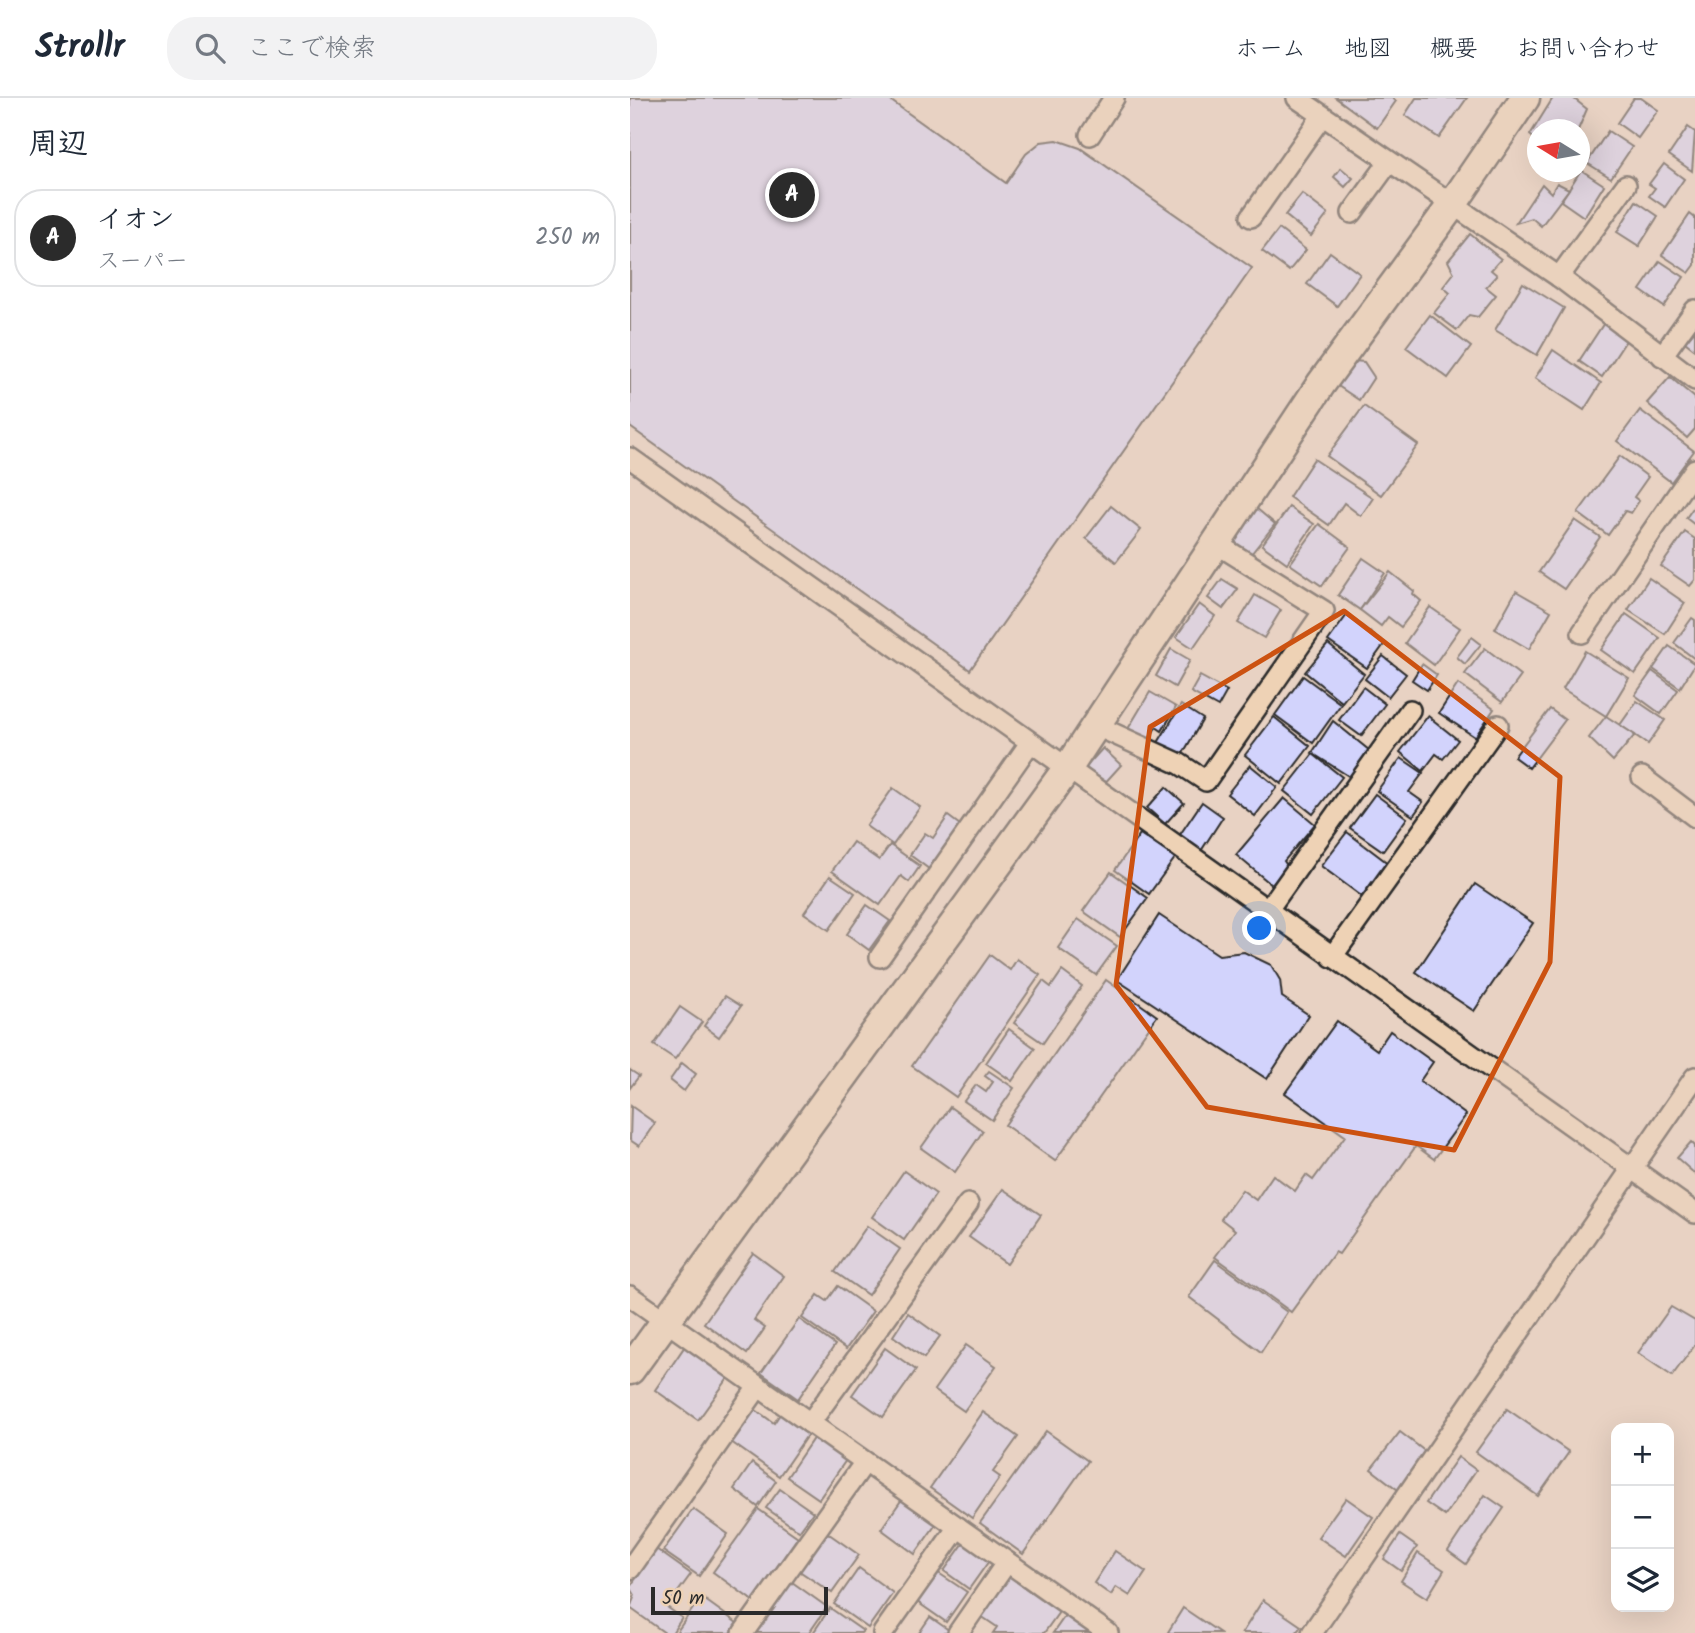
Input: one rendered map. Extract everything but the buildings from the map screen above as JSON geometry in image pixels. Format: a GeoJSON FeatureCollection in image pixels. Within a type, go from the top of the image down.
{"type":"FeatureCollection","features":[{"type":"Feature","properties":{"kind":"street"},"geometry":{"type":"LineString","coordinates":[[1090,135],[1114,98]]}},
{"type":"Feature","properties":{"kind":"street"},"geometry":{"type":"LineString","coordinates":[[1297,98],[1559,277],[1695,380]]}},
{"type":"Feature","properties":{"kind":"street"},"geometry":{"type":"LineString","coordinates":[[630,1370],[1067,769],[1321,384],[1452,205],[1525,98]]}},
{"type":"Feature","properties":{"kind":"street"},"geometry":{"type":"LineString","coordinates":[[1251,217],[1322,116]]}},
{"type":"Feature","properties":{"kind":"street"},"geometry":{"type":"LineString","coordinates":[[1352,213],[1390,162]]}},
{"type":"Feature","properties":{"kind":"street"},"geometry":{"type":"LineString","coordinates":[[1559,277],[1626,185]]}},
{"type":"Feature","properties":{"kind":"street"},"geometry":{"type":"LineString","coordinates":[[1662,356],[1695,310]]}},
{"type":"Feature","properties":{"kind":"street"},"geometry":{"type":"LineString","coordinates":[[630,458],[1695,1213]]}},
{"type":"Feature","properties":{"kind":"street"},"geometry":{"type":"LineString","coordinates":[[1583,634],[1695,469]]}},
{"type":"Feature","properties":{"kind":"street"},"geometry":{"type":"LineString","coordinates":[[1097,726],[1180,764],[1206,781],[1324,611],[1217,544]]}},
{"type":"Feature","properties":{"kind":"street"},"geometry":{"type":"LineString","coordinates":[[1267,911],[1410,710]]}},
{"type":"Feature","properties":{"kind":"street"},"geometry":{"type":"LineString","coordinates":[[1332,957],[1498,725]]}},
{"type":"Feature","properties":{"kind":"street"},"geometry":{"type":"LineString","coordinates":[[880,957],[1030,743]]}},
{"type":"Feature","properties":{"kind":"street"},"geometry":{"type":"LineString","coordinates":[[1642,777],[1695,817]]}},
{"type":"Feature","properties":{"kind":"street"},"geometry":{"type":"LineString","coordinates":[[1312,1633],[1695,1077]]}},
{"type":"Feature","properties":{"kind":"street"},"geometry":{"type":"LineString","coordinates":[[810,1423],[968,1203]]}},
{"type":"Feature","properties":{"kind":"street"},"geometry":{"type":"LineString","coordinates":[[630,1296],[1108,1633]]}},
{"type":"Feature","properties":{"kind":"street"},"geometry":{"type":"LineString","coordinates":[[630,1569],[758,1387]]}},
{"type":"Feature","properties":{"kind":"street"},"geometry":{"type":"LineString","coordinates":[[743,1633],[865,1462]]}},
{"type":"Feature","properties":{"kind":"street"},"geometry":{"type":"LineString","coordinates":[[883,1633],[958,1527]]}},
{"type":"Feature","properties":{"kind":"street"},"geometry":{"type":"LineString","coordinates":[[958,1633],[1007,1562]]}},
{"type":"Feature","properties":{"kind":"highlighted area"},"geometry":{"type":"Polygon","coordinates":[[[1344,611],[1560,777],[1550,962],[1454,1150],[1207,1107],[1116,985],[1150,727],[1344,611]]]}},
{"type":"Feature","properties":{"kind":"place","name":"イオン"},"geometry":{"type":"Point","coordinates":[792,195]}}]}
